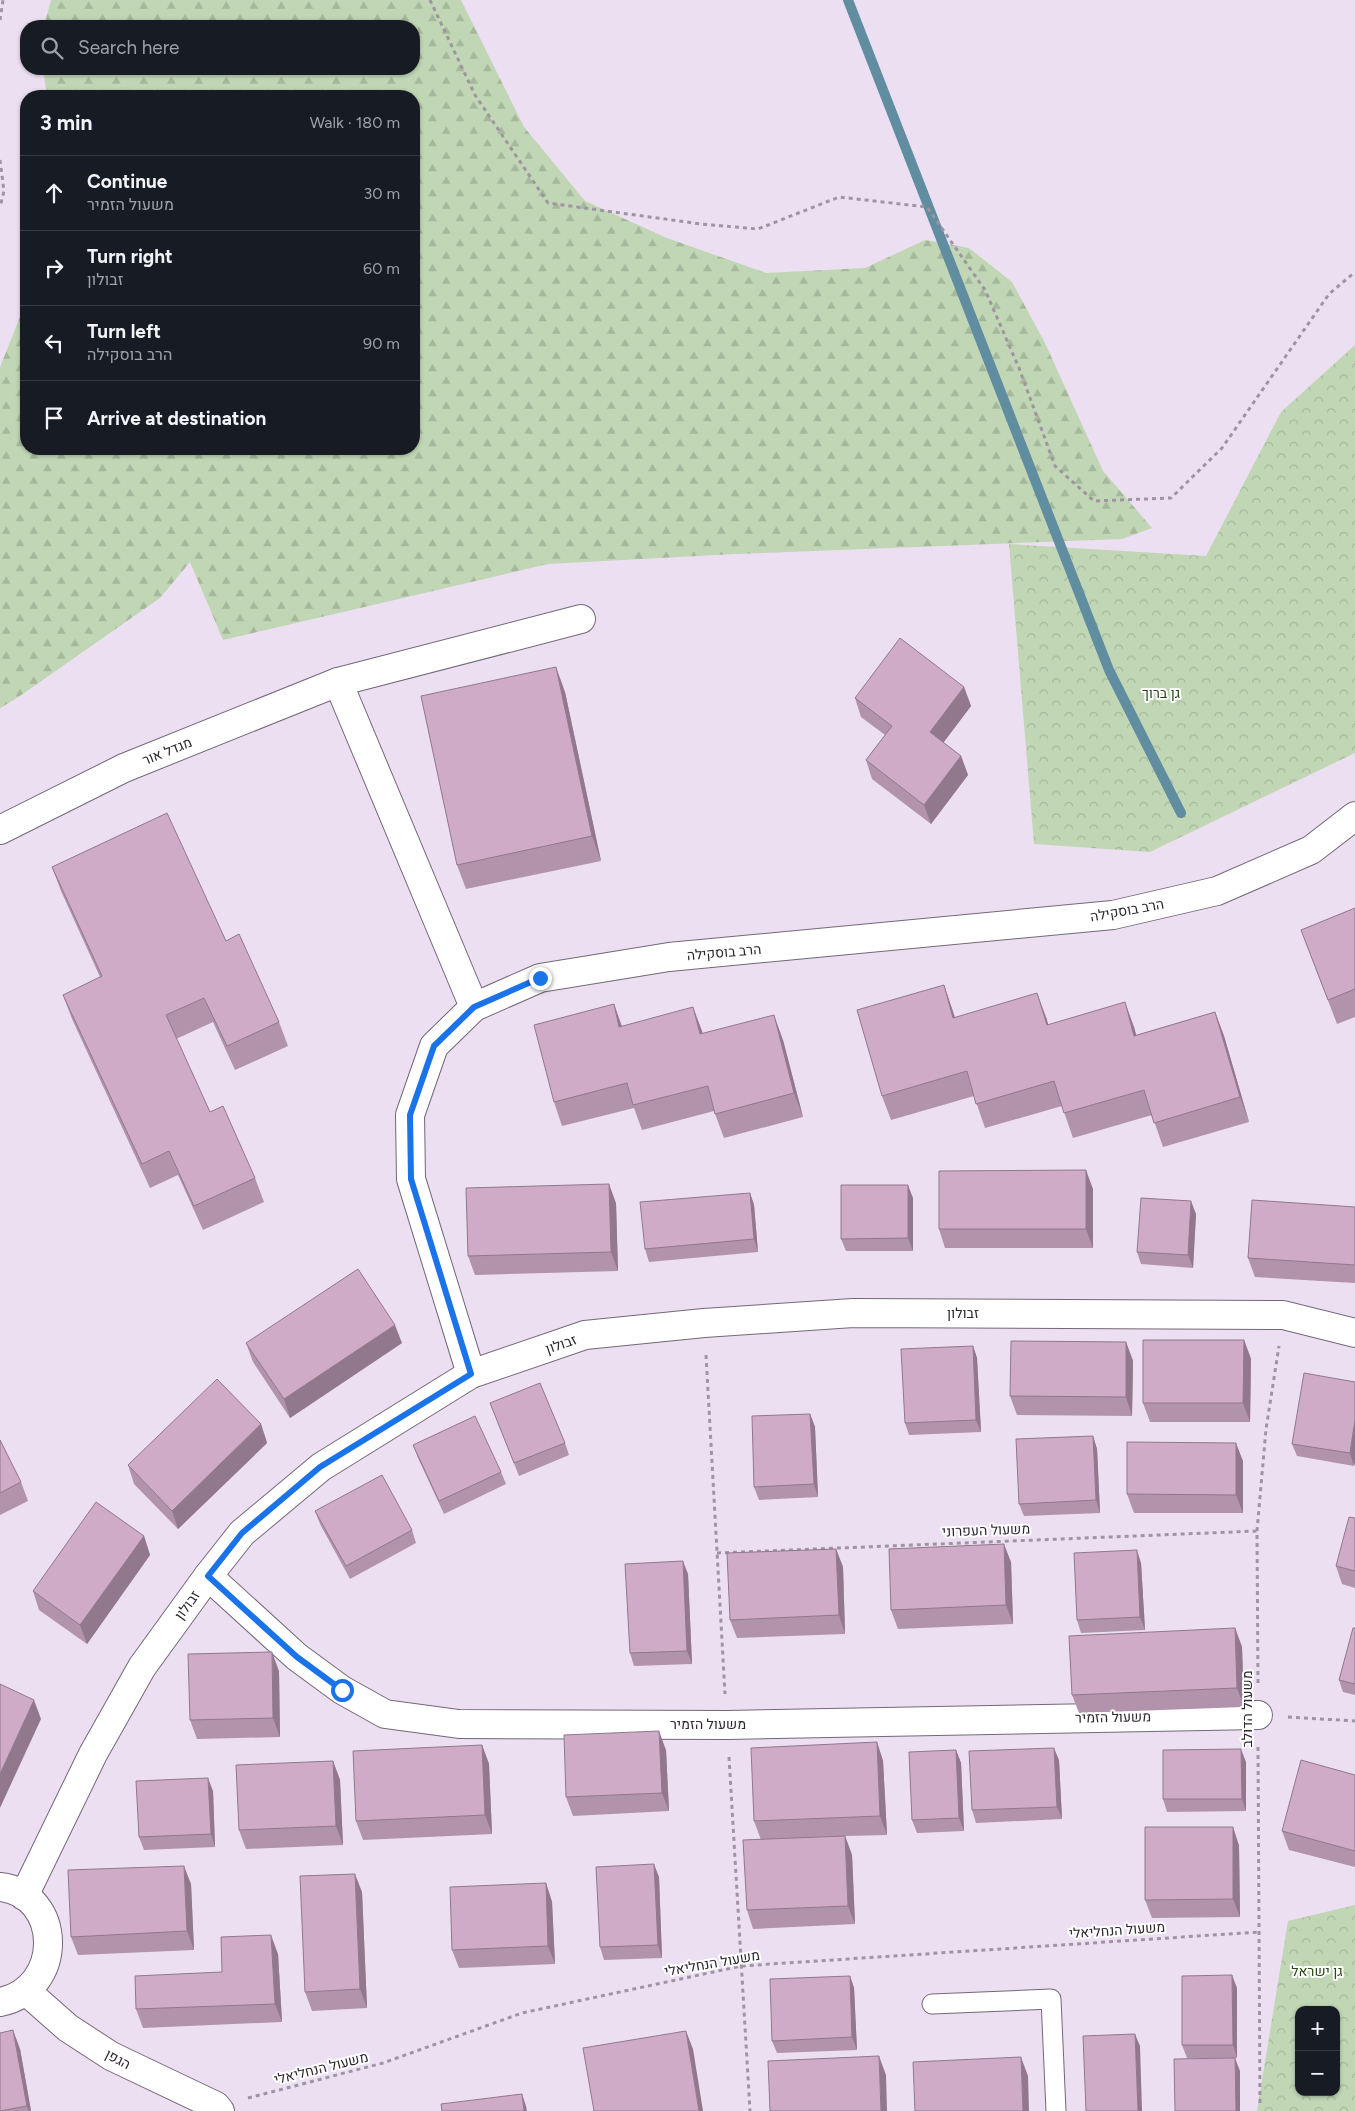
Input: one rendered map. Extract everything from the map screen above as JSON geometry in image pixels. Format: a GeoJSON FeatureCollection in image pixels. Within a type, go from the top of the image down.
{"type":"FeatureCollection","features":[{"type":"Feature","properties":{"kind":"street","name":"מגדל אור"},"geometry":{"type":"LineString","coordinates":[[0,830],[124,768],[338,682],[581,619]]}},
{"type":"Feature","properties":{"kind":"street"},"geometry":{"type":"LineString","coordinates":[[338,682],[474,1007]]}},
{"type":"Feature","properties":{"kind":"street","name":"הרב בוסקילה"},"geometry":{"type":"LineString","coordinates":[[471,1374],[411,1179],[410,1115],[434,1046],[474,1007],[540,978],[669,957],[1114,915],[1217,891],[1312,850],[1355,816]]}},
{"type":"Feature","properties":{"kind":"street","name":"זבולון"},"geometry":{"type":"LineString","coordinates":[[12,1891],[142,1667],[208,1576],[242,1533],[320,1467],[471,1374],[585,1335],[704,1323],[853,1313],[1283,1316],[1355,1333]]}},
{"type":"Feature","properties":{"kind":"street","name":"משעול הזמיר"},"geometry":{"type":"LineString","coordinates":[[208,1576],[297,1657],[342,1690],[385,1714],[459,1724],[717,1725],[1258,1715]]}},
{"type":"Feature","properties":{"kind":"street"},"geometry":{"type":"LineString","coordinates":[[0,2002],[10,2000],[26,1991],[38,1978],[47,1961],[49,1943],[46,1925],[37,1908],[12,1891]]}},
{"type":"Feature","properties":{"kind":"street","name":"הגפן"},"geometry":{"type":"LineString","coordinates":[[26,1991],[68,2028],[111,2056],[218,2109]]}},
{"type":"Feature","properties":{"kind":"lane"},"geometry":{"type":"LineString","coordinates":[[932,2004],[1051,1999],[1056,2111]]}},
{"type":"Feature","properties":{"kind":"path"},"geometry":{"type":"LineString","coordinates":[[0,20],[3,0]]}},
{"type":"Feature","properties":{"kind":"path"},"geometry":{"type":"LineString","coordinates":[[430,0],[475,95],[548,202],[701,224],[758,229],[839,197],[927,207],[985,290],[1020,368],[1055,466],[1094,501],[1171,498],[1222,448],[1329,294],[1355,272]]}},
{"type":"Feature","properties":{"kind":"path"},"geometry":{"type":"LineString","coordinates":[[0,160],[4,191],[0,207]]}},
{"type":"Feature","properties":{"kind":"path","name":"משעול הדולב"},"geometry":{"type":"LineString","coordinates":[[1260,2105],[1257,1531],[1266,1429],[1283,1316]]}},
{"type":"Feature","properties":{"kind":"path"},"geometry":{"type":"LineString","coordinates":[[704,1323],[708,1414]]}},
{"type":"Feature","properties":{"kind":"path","name":"משעול העפרוני"},"geometry":{"type":"LineString","coordinates":[[717,1553],[1257,1531]]}},
{"type":"Feature","properties":{"kind":"path"},"geometry":{"type":"LineString","coordinates":[[1258,1715],[1355,1721]]}},
{"type":"Feature","properties":{"kind":"path","name":"משעול הנחליאלי"},"geometry":{"type":"LineString","coordinates":[[218,2109],[383,2064],[522,2013],[741,1966],[1259,1932]]}},
{"type":"Feature","properties":{"kind":"path"},"geometry":{"type":"LineString","coordinates":[[750,2105],[750,2111]]}},
{"type":"Feature","properties":{"kind":"green space"},"geometry":{"type":"Polygon","coordinates":[[[51,0],[461,0],[524,127],[585,201],[667,238],[766,273],[865,268],[925,240],[969,248],[1012,282],[1045,343],[1103,471],[1152,528],[1122,539],[735,554],[548,564],[223,640],[190,562],[160,598],[0,708],[0,367],[20,317],[20,455],[420,455],[420,90],[46,90],[44,75],[420,75],[420,20],[46,20],[51,0]]]}},
{"type":"Feature","properties":{"kind":"green space","name":"גן ברוך"},"geometry":{"type":"Polygon","coordinates":[[[1355,345],[1355,753],[1150,852],[1034,844],[1009,544],[1206,556],[1281,412],[1355,345]]]}},
{"type":"Feature","properties":{"kind":"green space","name":"גן ישראל"},"geometry":{"type":"Polygon","coordinates":[[[1355,1905],[1355,2111],[1257,2111],[1288,1921],[1355,1905]]]}},
{"type":"Feature","properties":{"kind":"building"},"geometry":{"type":"Polygon","coordinates":[[[900,638],[964,687],[930,732],[961,756],[924,805],[866,760],[892,726],[855,698],[900,638]]]}},
{"type":"Feature","properties":{"kind":"building"},"geometry":{"type":"Polygon","coordinates":[[[556,667],[592,836],[457,865],[421,696],[556,667]]]}},
{"type":"Feature","properties":{"kind":"building"},"geometry":{"type":"Polygon","coordinates":[[[167,813],[226,941],[239,934],[279,1022],[227,1046],[204,998],[166,1015],[210,1112],[223,1106],[255,1178],[194,1206],[169,1151],[142,1164],[63,995],[102,976],[52,867],[167,813]]]}},
{"type":"Feature","properties":{"kind":"building"},"geometry":{"type":"Polygon","coordinates":[[[1355,908],[1355,989],[1328,1000],[1301,930],[1355,908]]]}},
{"type":"Feature","properties":{"kind":"building"},"geometry":{"type":"Polygon","coordinates":[[[944,985],[953,1018],[1037,993],[1047,1025],[1125,1002],[1134,1036],[1215,1012],[1240,1097],[1154,1123],[1144,1090],[1064,1113],[1054,1081],[976,1104],[967,1071],[882,1096],[857,1010],[944,985]]]}},
{"type":"Feature","properties":{"kind":"building"},"geometry":{"type":"Polygon","coordinates":[[[614,1004],[619,1027],[693,1007],[700,1034],[774,1015],[794,1093],[715,1114],[708,1086],[633,1105],[627,1083],[554,1102],[534,1025],[614,1004]]]}},
{"type":"Feature","properties":{"kind":"building"},"geometry":{"type":"Polygon","coordinates":[[[1086,1170],[1086,1229],[939,1229],[939,1171],[1086,1170]]]}},
{"type":"Feature","properties":{"kind":"building"},"geometry":{"type":"Polygon","coordinates":[[[609,1184],[611,1252],[468,1256],[466,1188],[609,1184]]]}},
{"type":"Feature","properties":{"kind":"building"},"geometry":{"type":"Polygon","coordinates":[[[841,1185],[908,1185],[908,1238],[841,1239],[841,1185]]]}},
{"type":"Feature","properties":{"kind":"building"},"geometry":{"type":"Polygon","coordinates":[[[750,1193],[754,1239],[645,1249],[640,1202],[750,1193]]]}},
{"type":"Feature","properties":{"kind":"building"},"geometry":{"type":"Polygon","coordinates":[[[1141,1198],[1191,1201],[1188,1255],[1137,1252],[1141,1198]]]}},
{"type":"Feature","properties":{"kind":"building"},"geometry":{"type":"Polygon","coordinates":[[[1252,1200],[1355,1207],[1355,1265],[1248,1258],[1252,1200]]]}},
{"type":"Feature","properties":{"kind":"building"},"geometry":{"type":"Polygon","coordinates":[[[358,1269],[395,1325],[284,1399],[246,1343],[358,1269]]]}},
{"type":"Feature","properties":{"kind":"building"},"geometry":{"type":"Polygon","coordinates":[[[1143,1340],[1244,1340],[1243,1403],[1143,1403],[1143,1340]]]}},
{"type":"Feature","properties":{"kind":"building"},"geometry":{"type":"Polygon","coordinates":[[[1011,1341],[1126,1342],[1126,1397],[1010,1396],[1011,1341]]]}},
{"type":"Feature","properties":{"kind":"building"},"geometry":{"type":"Polygon","coordinates":[[[973,1346],[976,1420],[905,1423],[901,1349],[973,1346]]]}},
{"type":"Feature","properties":{"kind":"building"},"geometry":{"type":"Polygon","coordinates":[[[1304,1373],[1355,1382],[1355,1420],[1350,1453],[1292,1444],[1304,1373]]]}},
{"type":"Feature","properties":{"kind":"building"},"geometry":{"type":"Polygon","coordinates":[[[217,1379],[261,1424],[172,1511],[128,1465],[217,1379]]]}},
{"type":"Feature","properties":{"kind":"building"},"geometry":{"type":"Polygon","coordinates":[[[540,1383],[565,1443],[514,1463],[490,1403],[540,1383]]]}},
{"type":"Feature","properties":{"kind":"building"},"geometry":{"type":"Polygon","coordinates":[[[810,1414],[814,1484],[754,1487],[752,1416],[810,1414]]]}},
{"type":"Feature","properties":{"kind":"building"},"geometry":{"type":"Polygon","coordinates":[[[475,1416],[501,1472],[439,1501],[413,1445],[475,1416]]]}},
{"type":"Feature","properties":{"kind":"building"},"geometry":{"type":"Polygon","coordinates":[[[1093,1436],[1096,1500],[1019,1504],[1016,1439],[1093,1436]]]}},
{"type":"Feature","properties":{"kind":"building"},"geometry":{"type":"Polygon","coordinates":[[[0,1440],[21,1482],[0,1493],[0,1440]]]}},
{"type":"Feature","properties":{"kind":"building"},"geometry":{"type":"Polygon","coordinates":[[[1127,1442],[1236,1443],[1236,1495],[1127,1494],[1127,1442]]]}},
{"type":"Feature","properties":{"kind":"building"},"geometry":{"type":"Polygon","coordinates":[[[382,1475],[412,1530],[346,1566],[315,1511],[382,1475]]]}},
{"type":"Feature","properties":{"kind":"building"},"geometry":{"type":"Polygon","coordinates":[[[96,1502],[144,1536],[80,1625],[33,1591],[96,1502]]]}},
{"type":"Feature","properties":{"kind":"building"},"geometry":{"type":"Polygon","coordinates":[[[1349,1517],[1355,1518],[1355,1571],[1336,1566],[1349,1517]]]}},
{"type":"Feature","properties":{"kind":"building"},"geometry":{"type":"Polygon","coordinates":[[[1004,1544],[1006,1605],[891,1610],[889,1549],[1004,1544]]]}},
{"type":"Feature","properties":{"kind":"building"},"geometry":{"type":"Polygon","coordinates":[[[836,1549],[839,1615],[730,1620],[727,1553],[836,1549]]]}},
{"type":"Feature","properties":{"kind":"building"},"geometry":{"type":"Polygon","coordinates":[[[1137,1550],[1140,1617],[1077,1620],[1074,1553],[1137,1550]]]}},
{"type":"Feature","properties":{"kind":"building"},"geometry":{"type":"Polygon","coordinates":[[[683,1561],[687,1651],[630,1653],[625,1564],[683,1561]]]}},
{"type":"Feature","properties":{"kind":"building"},"geometry":{"type":"Polygon","coordinates":[[[1235,1628],[1237,1688],[1072,1695],[1069,1636],[1235,1628]]]}},
{"type":"Feature","properties":{"kind":"building"},"geometry":{"type":"Polygon","coordinates":[[[1353,1628],[1355,1628],[1355,1684],[1339,1680],[1353,1628]]]}},
{"type":"Feature","properties":{"kind":"building"},"geometry":{"type":"Polygon","coordinates":[[[272,1652],[273,1718],[190,1720],[188,1654],[272,1652]]]}},
{"type":"Feature","properties":{"kind":"building"},"geometry":{"type":"Polygon","coordinates":[[[0,1684],[34,1700],[0,1774],[0,1684]]]}},
{"type":"Feature","properties":{"kind":"building"},"geometry":{"type":"Polygon","coordinates":[[[659,1731],[662,1793],[566,1797],[564,1735],[659,1731]]]}},
{"type":"Feature","properties":{"kind":"building"},"geometry":{"type":"Polygon","coordinates":[[[877,1742],[880,1816],[754,1821],[751,1748],[877,1742]]]}},
{"type":"Feature","properties":{"kind":"building"},"geometry":{"type":"Polygon","coordinates":[[[482,1745],[485,1815],[356,1821],[353,1751],[482,1745]]]}},
{"type":"Feature","properties":{"kind":"building"},"geometry":{"type":"Polygon","coordinates":[[[1054,1748],[1057,1807],[972,1810],[969,1751],[1054,1748]]]}},
{"type":"Feature","properties":{"kind":"building"},"geometry":{"type":"Polygon","coordinates":[[[1241,1749],[1242,1799],[1163,1799],[1163,1750],[1241,1749]]]}},
{"type":"Feature","properties":{"kind":"building"},"geometry":{"type":"Polygon","coordinates":[[[956,1750],[959,1818],[912,1820],[909,1752],[956,1750]]]}},
{"type":"Feature","properties":{"kind":"building"},"geometry":{"type":"Polygon","coordinates":[[[1301,1760],[1355,1775],[1355,1851],[1282,1831],[1301,1760]]]}},
{"type":"Feature","properties":{"kind":"building"},"geometry":{"type":"Polygon","coordinates":[[[333,1761],[336,1826],[239,1830],[236,1765],[333,1761]]]}},
{"type":"Feature","properties":{"kind":"building"},"geometry":{"type":"Polygon","coordinates":[[[208,1778],[211,1834],[139,1837],[136,1781],[208,1778]]]}},
{"type":"Feature","properties":{"kind":"building"},"geometry":{"type":"Polygon","coordinates":[[[1145,1827],[1233,1827],[1233,1899],[1145,1900],[1145,1827]]]}},
{"type":"Feature","properties":{"kind":"building"},"geometry":{"type":"Polygon","coordinates":[[[845,1836],[848,1906],[747,1910],[743,1840],[845,1836]]]}},
{"type":"Feature","properties":{"kind":"building"},"geometry":{"type":"Polygon","coordinates":[[[654,1864],[658,1945],[600,1947],[596,1867],[654,1864]]]}},
{"type":"Feature","properties":{"kind":"building"},"geometry":{"type":"Polygon","coordinates":[[[184,1866],[187,1931],[71,1937],[68,1870],[184,1866]]]}},
{"type":"Feature","properties":{"kind":"building"},"geometry":{"type":"Polygon","coordinates":[[[355,1874],[360,1989],[305,1992],[300,1876],[355,1874]]]}},
{"type":"Feature","properties":{"kind":"building"},"geometry":{"type":"Polygon","coordinates":[[[546,1883],[548,1946],[452,1950],[450,1887],[546,1883]]]}},
{"type":"Feature","properties":{"kind":"building"},"geometry":{"type":"Polygon","coordinates":[[[271,1935],[275,2004],[136,2009],[135,1976],[222,1972],[221,1937],[271,1935]]]}},
{"type":"Feature","properties":{"kind":"building"},"geometry":{"type":"Polygon","coordinates":[[[1232,1975],[1233,2045],[1182,2045],[1182,1976],[1232,1975]]]}},
{"type":"Feature","properties":{"kind":"building"},"geometry":{"type":"Polygon","coordinates":[[[850,1976],[852,2037],[772,2041],[770,1979],[850,1976]]]}},
{"type":"Feature","properties":{"kind":"building"},"geometry":{"type":"Polygon","coordinates":[[[13,2030],[27,2106],[0,2111],[0,2033],[13,2030]]]}},
{"type":"Feature","properties":{"kind":"building"},"geometry":{"type":"Polygon","coordinates":[[[686,2031],[699,2111],[594,2111],[583,2048],[686,2031]]]}},
{"type":"Feature","properties":{"kind":"building"},"geometry":{"type":"Polygon","coordinates":[[[1135,2034],[1138,2111],[1086,2111],[1083,2036],[1135,2034]]]}},
{"type":"Feature","properties":{"kind":"building"},"geometry":{"type":"Polygon","coordinates":[[[879,2056],[881,2111],[770,2111],[768,2061],[879,2056]]]}},
{"type":"Feature","properties":{"kind":"building"},"geometry":{"type":"Polygon","coordinates":[[[1021,2057],[1023,2111],[915,2111],[913,2062],[1021,2057]]]}},
{"type":"Feature","properties":{"kind":"building"},"geometry":{"type":"Polygon","coordinates":[[[1235,2058],[1236,2111],[1175,2111],[1174,2059],[1235,2058]]]}},
{"type":"Feature","properties":{"kind":"building"},"geometry":{"type":"Polygon","coordinates":[[[522,2094],[524,2111],[442,2111],[441,2104],[522,2094]]]}},
{"type":"Feature","properties":{"kind":"waterway"},"geometry":{"type":"LineString","coordinates":[[848,0],[1109,670],[1181,813]]}},
{"type":"Feature","properties":{"kind":"route"},"geometry":{"type":"LineString","coordinates":[[342,1690],[297,1657],[208,1576],[242,1533],[320,1467],[471,1374],[411,1179],[410,1115],[434,1046],[474,1007],[540,978]]}}]}
